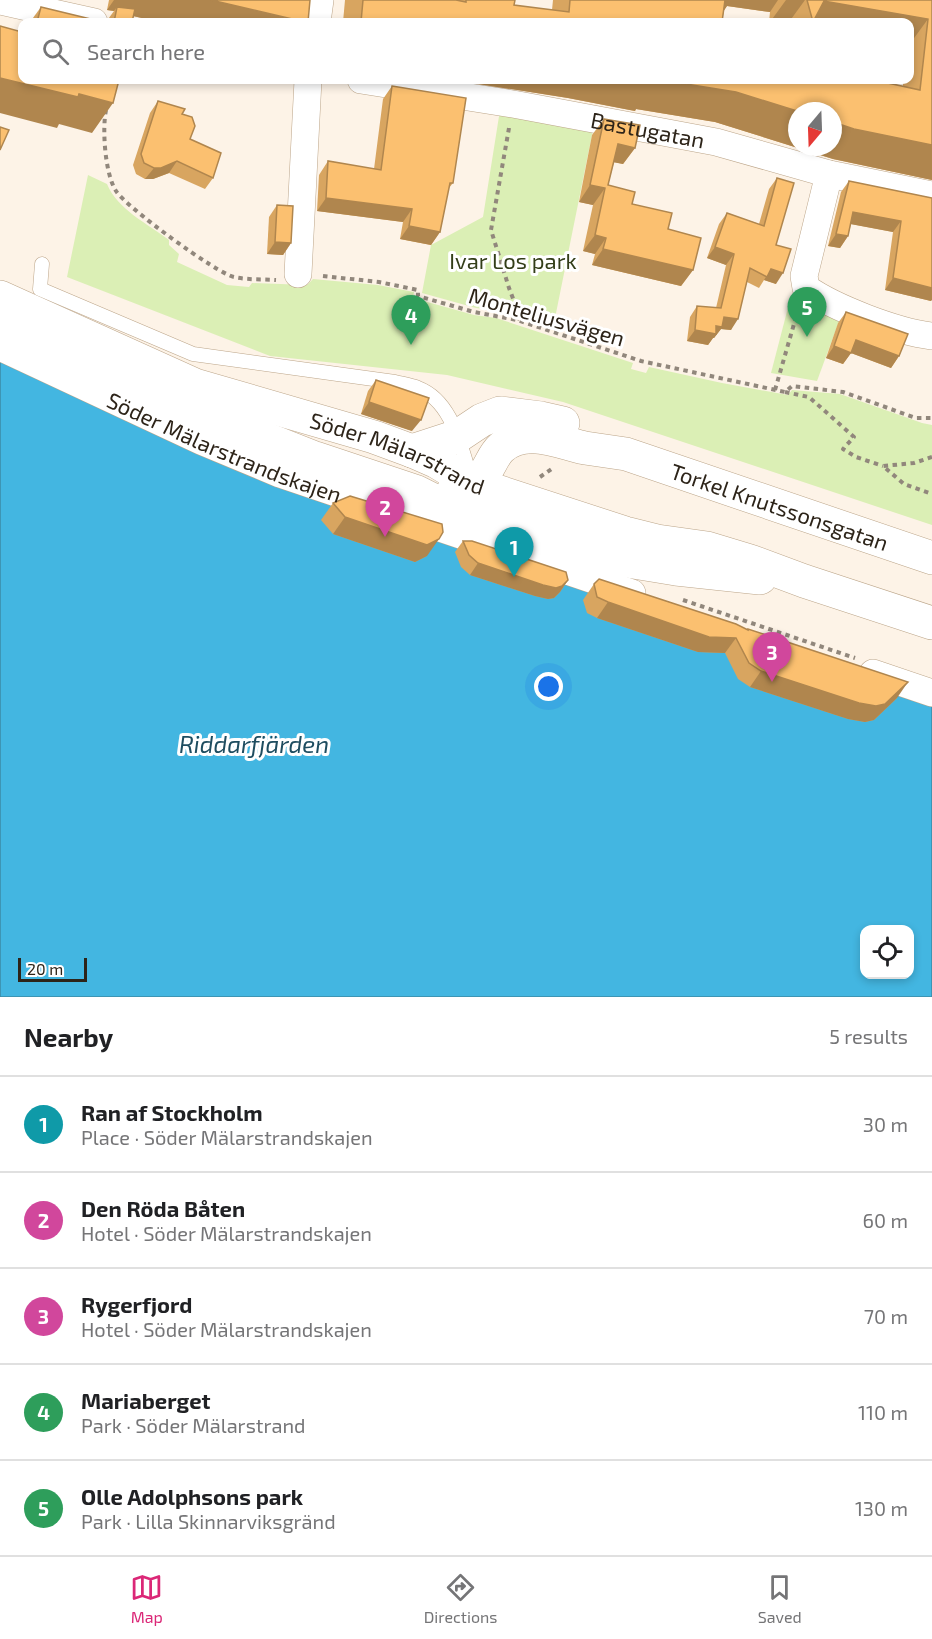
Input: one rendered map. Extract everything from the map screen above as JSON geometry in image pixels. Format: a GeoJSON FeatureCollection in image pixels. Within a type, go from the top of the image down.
{"type":"FeatureCollection","features":[{"type":"Feature","properties":{"kind":"street"},"geometry":{"type":"LineString","coordinates":[[318,18],[320,0]]}},
{"type":"Feature","properties":{"kind":"street"},"geometry":{"type":"LineString","coordinates":[[0,1],[88,14]]}},
{"type":"Feature","properties":{"kind":"street"},"geometry":{"type":"LineString","coordinates":[[298,274],[308,84]]}},
{"type":"Feature","properties":{"kind":"street","name":"Bastugatan"},"geometry":{"type":"LineString","coordinates":[[386,84],[513,104],[716,142],[829,174],[932,195]]}},
{"type":"Feature","properties":{"kind":"street"},"geometry":{"type":"LineString","coordinates":[[829,174],[804,276],[806,288],[819,297],[872,319],[932,336]]}},
{"type":"Feature","properties":{"kind":"street","name":"Söder Mälarstrand"},"geometry":{"type":"LineString","coordinates":[[0,297],[195,385],[374,437],[437,462],[472,483],[625,533],[657,541],[707,548],[750,561],[932,623]]}},
{"type":"Feature","properties":{"kind":"street","name":"Söder Mälarstrand"},"geometry":{"type":"LineString","coordinates":[[0,323],[183,406],[315,458],[417,492],[441,504],[609,558],[720,575],[804,581]]}},
{"type":"Feature","properties":{"kind":"street","name":"Söder Mälarstrandskajen"},"geometry":{"type":"LineString","coordinates":[[0,347],[201,441],[280,474],[654,600]]}},
{"type":"Feature","properties":{"kind":"street","name":"Torkel Knutssonsgatan"},"geometry":{"type":"LineString","coordinates":[[412,451],[458,436],[490,415],[500,413],[557,421],[589,432],[626,454]]}},
{"type":"Feature","properties":{"kind":"street","name":"Torkel Knutssonsgatan"},"geometry":{"type":"LineString","coordinates":[[527,416],[502,421],[484,431],[476,441],[473,451],[472,483],[482,477],[498,450],[508,442],[522,438],[557,440],[584,448],[626,454],[932,558]]}},
{"type":"Feature","properties":{"kind":"street"},"geometry":{"type":"LineString","coordinates":[[417,492],[451,490],[472,483],[496,516],[508,525]]}},
{"type":"Feature","properties":{"kind":"street"},"geometry":{"type":"LineString","coordinates":[[854,667],[932,693]]}},
{"type":"Feature","properties":{"kind":"lane"},"geometry":{"type":"LineString","coordinates":[[42,264],[40,289],[193,354],[395,382],[420,388],[440,402],[458,436],[472,483]]}},
{"type":"Feature","properties":{"kind":"path","name":"Monteliusvägen"},"geometry":{"type":"LineString","coordinates":[[108,100],[104,120],[108,166],[115,190],[124,201],[173,239],[219,271],[234,277],[290,281],[298,274],[378,282],[418,290],[418,296],[474,312],[517,320],[640,361],[785,392],[792,386],[843,392],[916,418],[932,418]]}},
{"type":"Feature","properties":{"kind":"path"},"geometry":{"type":"LineString","coordinates":[[513,104],[491,230],[519,314],[517,320]]}},
{"type":"Feature","properties":{"kind":"path"},"geometry":{"type":"LineString","coordinates":[[775,390],[801,300]]}},
{"type":"Feature","properties":{"kind":"path"},"geometry":{"type":"LineString","coordinates":[[785,392],[809,397],[854,438],[843,449],[856,457],[883,466],[904,484],[932,494]]}},
{"type":"Feature","properties":{"kind":"path"},"geometry":{"type":"LineString","coordinates":[[883,466],[914,463],[932,458]]}},
{"type":"Feature","properties":{"kind":"green space","name":"Ivar Los park"},"geometry":{"type":"Polygon","coordinates":[[[500,110],[594,125],[554,323],[519,314],[476,308],[422,293],[431,245],[483,217],[500,110]]]}},
{"type":"Feature","properties":{"kind":"green space"},"geometry":{"type":"Polygon","coordinates":[[[88,175],[107,184],[125,208],[169,240],[169,245],[179,254],[177,262],[227,285],[249,287],[252,283],[307,285],[313,279],[378,285],[414,292],[413,298],[474,315],[496,318],[633,363],[631,369],[646,373],[649,367],[788,395],[792,390],[840,394],[932,425],[932,525],[563,402],[447,375],[270,356],[67,277],[88,175]]]}},
{"type":"Feature","properties":{"kind":"green space"},"geometry":{"type":"Polygon","coordinates":[[[791,296],[841,316],[817,381],[771,373],[791,296]]]}},
{"type":"Feature","properties":{"kind":"water","name":"Riddarfjärden"},"geometry":{"type":"Polygon","coordinates":[[[0,360],[932,702],[932,997],[0,997],[0,360]]]}},
{"type":"Feature","properties":{"kind":"building"},"geometry":{"type":"Polygon","coordinates":[[[211,0],[310,0],[308,18],[288,18],[211,0]]]}},
{"type":"Feature","properties":{"kind":"building"},"geometry":{"type":"Polygon","coordinates":[[[363,0],[456,0],[466,2],[466,0],[515,0],[514,5],[569,12],[570,0],[725,0],[723,18],[361,18],[363,0]]]}},
{"type":"Feature","properties":{"kind":"building"},"geometry":{"type":"Polygon","coordinates":[[[807,0],[932,0],[932,145],[842,125],[842,102],[788,102],[788,108],[736,92],[686,84],[892,84],[920,90],[928,19],[824,1],[815,18],[812,18],[807,0]]]}},
{"type":"Feature","properties":{"kind":"building"},"geometry":{"type":"Polygon","coordinates":[[[41,7],[86,18],[38,18],[41,7]]]}},
{"type":"Feature","properties":{"kind":"building"},"geometry":{"type":"Polygon","coordinates":[[[117,7],[135,9],[133,18],[115,18],[117,7]]]}},
{"type":"Feature","properties":{"kind":"building"},"geometry":{"type":"Polygon","coordinates":[[[0,26],[18,31],[18,82],[0,78],[0,26]]]}},
{"type":"Feature","properties":{"kind":"building"},"geometry":{"type":"Polygon","coordinates":[[[25,84],[118,84],[113,103],[79,94],[78,97],[25,84]]]}},
{"type":"Feature","properties":{"kind":"building"},"geometry":{"type":"Polygon","coordinates":[[[392,86],[466,98],[453,183],[450,183],[440,232],[409,226],[412,209],[326,198],[328,161],[381,170],[392,86]]]}},
{"type":"Feature","properties":{"kind":"building"},"geometry":{"type":"Polygon","coordinates":[[[158,101],[185,109],[182,114],[192,117],[195,126],[190,139],[221,153],[213,178],[177,161],[161,168],[154,168],[144,163],[141,154],[158,101]]]}},
{"type":"Feature","properties":{"kind":"building"},"geometry":{"type":"Polygon","coordinates":[[[604,119],[640,125],[635,148],[618,144],[608,185],[635,192],[632,204],[672,213],[668,229],[701,238],[693,270],[603,249],[606,238],[595,235],[605,188],[590,185],[604,119]]]}},
{"type":"Feature","properties":{"kind":"building"},"geometry":{"type":"Polygon","coordinates":[[[0,127],[9,130],[0,150],[0,127]]]}},
{"type":"Feature","properties":{"kind":"building"},"geometry":{"type":"Polygon","coordinates":[[[777,178],[794,183],[776,245],[791,249],[783,273],[771,269],[767,277],[750,268],[738,319],[724,317],[722,327],[716,326],[716,334],[695,330],[697,306],[721,308],[734,254],[715,247],[727,213],[764,226],[777,178]]]}},
{"type":"Feature","properties":{"kind":"building"},"geometry":{"type":"Polygon","coordinates":[[[849,181],[932,198],[932,288],[893,278],[901,221],[853,212],[848,236],[836,234],[849,181]]]}},
{"type":"Feature","properties":{"kind":"building"},"geometry":{"type":"Polygon","coordinates":[[[277,205],[293,206],[291,243],[275,242],[277,205]]]}},
{"type":"Feature","properties":{"kind":"building"},"geometry":{"type":"Polygon","coordinates":[[[846,312],[908,334],[899,356],[856,340],[851,353],[834,346],[846,312]]]}},
{"type":"Feature","properties":{"kind":"building"},"geometry":{"type":"Polygon","coordinates":[[[376,380],[429,398],[421,420],[369,402],[376,380]]]}},
{"type":"Feature","properties":{"kind":"building"},"geometry":{"type":"Polygon","coordinates":[[[350,496],[442,524],[443,532],[439,539],[427,545],[345,517],[333,503],[350,496]]]}},
{"type":"Feature","properties":{"kind":"building"},"geometry":{"type":"Polygon","coordinates":[[[463,541],[472,541],[566,572],[568,580],[556,588],[478,563],[469,555],[463,541]]]}},
{"type":"Feature","properties":{"kind":"building"},"geometry":{"type":"Polygon","coordinates":[[[599,579],[908,682],[885,704],[876,706],[859,703],[761,671],[749,663],[736,638],[709,637],[597,597],[594,584],[599,579]]]}},
{"type":"Feature","properties":{"kind":"place","name":"Olle Adolphsons park"},"geometry":{"type":"Point","coordinates":[807,337]}},
{"type":"Feature","properties":{"kind":"place","name":"Mariaberget"},"geometry":{"type":"Point","coordinates":[411,345]}},
{"type":"Feature","properties":{"kind":"place","name":"Den Röda Båten"},"geometry":{"type":"Point","coordinates":[385,537]}},
{"type":"Feature","properties":{"kind":"place","name":"Ran af Stockholm"},"geometry":{"type":"Point","coordinates":[514,577]}},
{"type":"Feature","properties":{"kind":"place","name":"Rygerfjord"},"geometry":{"type":"Point","coordinates":[772,682]}}]}
